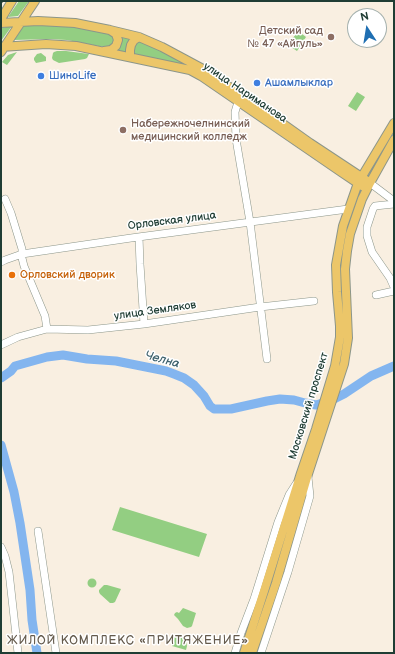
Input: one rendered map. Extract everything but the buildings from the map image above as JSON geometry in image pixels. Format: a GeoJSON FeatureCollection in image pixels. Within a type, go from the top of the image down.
{"type":"FeatureCollection","features":[{"type":"Feature","properties":{"kind":"main road"},"geometry":{"type":"LineString","coordinates":[[1,19],[12,1]]}},
{"type":"Feature","properties":{"kind":"main road"},"geometry":{"type":"LineString","coordinates":[[33,3],[33,12],[43,21]]}},
{"type":"Feature","properties":{"kind":"main road"},"geometry":{"type":"LineString","coordinates":[[2,49],[33,3]]}},
{"type":"Feature","properties":{"kind":"main road","name":"улица Нариманова"},"geometry":{"type":"LineString","coordinates":[[1,23],[43,21],[75,23],[139,37],[162,47],[203,69],[359,180]]}},
{"type":"Feature","properties":{"kind":"main road"},"geometry":{"type":"LineString","coordinates":[[103,51],[111,50],[116,46],[118,40],[116,34],[110,30]]}},
{"type":"Feature","properties":{"kind":"main road"},"geometry":{"type":"LineString","coordinates":[[130,57],[131,45],[134,40],[139,37]]}},
{"type":"Feature","properties":{"kind":"main road","name":"улица Нариманова"},"geometry":{"type":"LineString","coordinates":[[2,49],[46,44],[76,46],[190,70],[359,180]]}},
{"type":"Feature","properties":{"kind":"main road","name":"Московский проспект"},"geometry":{"type":"LineString","coordinates":[[320,429],[335,366],[340,337],[336,265],[343,226],[359,180],[394,123]]}},
{"type":"Feature","properties":{"kind":"main road","name":"Московский проспект"},"geometry":{"type":"LineString","coordinates":[[244,653],[304,473],[344,364],[348,338],[345,269],[353,223],[368,186],[394,140]]}},
{"type":"Feature","properties":{"kind":"main road"},"geometry":{"type":"LineString","coordinates":[[359,180],[368,186]]}},
{"type":"Feature","properties":{"kind":"main road","name":"Московский проспект"},"geometry":{"type":"LineString","coordinates":[[252,653],[276,583],[304,473]]}},
{"type":"Feature","properties":{"kind":"street"},"geometry":{"type":"LineString","coordinates":[[238,102],[235,112],[236,139],[250,222],[267,359]]}},
{"type":"Feature","properties":{"kind":"street"},"geometry":{"type":"LineString","coordinates":[[368,186],[383,194],[394,203]]}},
{"type":"Feature","properties":{"kind":"street"},"geometry":{"type":"LineString","coordinates":[[5,199],[22,249],[24,266],[45,316],[47,329]]}},
{"type":"Feature","properties":{"kind":"street"},"geometry":{"type":"LineString","coordinates":[[394,203],[376,206],[373,208],[367,227],[367,236],[372,252],[390,278],[394,287]]}},
{"type":"Feature","properties":{"kind":"street","name":"Орловская улица"},"geometry":{"type":"LineString","coordinates":[[1,262],[22,254],[250,222],[348,210]]}},
{"type":"Feature","properties":{"kind":"street"},"geometry":{"type":"LineString","coordinates":[[139,237],[144,324]]}},
{"type":"Feature","properties":{"kind":"street"},"geometry":{"type":"LineString","coordinates":[[376,295],[394,291]]}},
{"type":"Feature","properties":{"kind":"street","name":"улица Земляков"},"geometry":{"type":"LineString","coordinates":[[1,345],[18,337],[47,329],[88,330],[144,324],[260,306],[314,300]]}},
{"type":"Feature","properties":{"kind":"street"},"geometry":{"type":"LineString","coordinates":[[235,653],[278,522],[289,495],[304,473]]}},
{"type":"Feature","properties":{"kind":"street"},"geometry":{"type":"LineString","coordinates":[[261,653],[288,572],[310,496],[304,473]]}},
{"type":"Feature","properties":{"kind":"street"},"geometry":{"type":"LineString","coordinates":[[38,531],[56,653]]}},
{"type":"Feature","properties":{"kind":"street"},"geometry":{"type":"LineString","coordinates":[[1,547],[9,572],[18,653]]}},
{"type":"Feature","properties":{"kind":"green space"},"geometry":{"type":"Polygon","coordinates":[[[19,1],[29,1],[18,16],[8,17],[19,1]]]}},
{"type":"Feature","properties":{"kind":"green space"},"geometry":{"type":"Polygon","coordinates":[[[23,25],[74,27],[111,34],[114,37],[114,44],[109,48],[67,40],[14,40],[23,25]]]}},
{"type":"Feature","properties":{"kind":"green space"},"geometry":{"type":"Polygon","coordinates":[[[12,26],[1,41],[1,28],[12,26]]]}},
{"type":"Feature","properties":{"kind":"green space"},"geometry":{"type":"Polygon","coordinates":[[[298,31],[306,37],[297,51],[288,45],[298,31]]]}},
{"type":"Feature","properties":{"kind":"green space"},"geometry":{"type":"Polygon","coordinates":[[[120,35],[133,38],[127,54],[114,51],[120,35]]]}},
{"type":"Feature","properties":{"kind":"green space"},"geometry":{"type":"Polygon","coordinates":[[[138,40],[163,51],[183,63],[180,65],[133,54],[133,47],[138,40]]]}},
{"type":"Feature","properties":{"kind":"green space"},"geometry":{"type":"Polygon","coordinates":[[[57,51],[89,54],[85,59],[59,63],[52,58],[53,53],[57,51]]]}},
{"type":"Feature","properties":{"kind":"green space"},"geometry":{"type":"Polygon","coordinates":[[[17,52],[7,65],[2,62],[8,55],[17,52]]]}},
{"type":"Feature","properties":{"kind":"green space"},"geometry":{"type":"Polygon","coordinates":[[[41,53],[46,57],[46,61],[36,63],[34,58],[37,54],[41,53]]]}},
{"type":"Feature","properties":{"kind":"green space"},"geometry":{"type":"Polygon","coordinates":[[[357,92],[365,97],[356,111],[348,106],[357,92]]]}},
{"type":"Feature","properties":{"kind":"green space"},"geometry":{"type":"Polygon","coordinates":[[[120,507],[207,534],[199,557],[112,530],[120,507]]]}},
{"type":"Feature","properties":{"kind":"green space"},"geometry":{"type":"Polygon","coordinates":[[[92,578],[97,583],[92,588],[87,583],[92,578]]]}},
{"type":"Feature","properties":{"kind":"green space"},"geometry":{"type":"Polygon","coordinates":[[[104,585],[121,589],[115,602],[110,603],[100,594],[99,590],[104,585]]]}},
{"type":"Feature","properties":{"kind":"green space"},"geometry":{"type":"Polygon","coordinates":[[[183,608],[196,613],[191,627],[187,628],[183,626],[174,615],[177,612],[179,613],[183,608]]]}},
{"type":"Feature","properties":{"kind":"green space"},"geometry":{"type":"Polygon","coordinates":[[[174,637],[185,637],[187,646],[186,650],[172,646],[174,637]]]}},
{"type":"Feature","properties":{"kind":"waterway","name":"Челна"},"geometry":{"type":"LineString","coordinates":[[1,378],[15,366],[47,357],[63,355],[87,359],[116,361],[166,371],[184,378],[194,385],[214,409],[231,409],[280,399],[294,400],[316,405],[332,400],[371,376],[394,366]]}},
{"type":"Feature","properties":{"kind":"waterway","name":"Челна"},"geometry":{"type":"LineString","coordinates":[[1,445],[14,492],[20,523],[30,590],[32,620],[37,653]]}},
{"type":"Feature","properties":{"kind":"place","name":"Детский сад № 47 «Айгуль»"},"geometry":{"type":"Point","coordinates":[331,37]}},
{"type":"Feature","properties":{"kind":"place","name":"ШиноLife"},"geometry":{"type":"Point","coordinates":[41,76]}},
{"type":"Feature","properties":{"kind":"place","name":"Ашамлыклар"},"geometry":{"type":"Point","coordinates":[257,83]}},
{"type":"Feature","properties":{"kind":"place","name":"Набережночелнинский медицинский колледж"},"geometry":{"type":"Point","coordinates":[123,130]}},
{"type":"Feature","properties":{"kind":"place","name":"Орловский дворик"},"geometry":{"type":"Point","coordinates":[12,275]}},
{"type":"Feature","properties":{"kind":"district","name":"ЖИЛОЙ КОМПЛЕКС «ПРИТЯЖЕНИЕ»"},"geometry":{"type":"Point","coordinates":[128,641]}}]}
